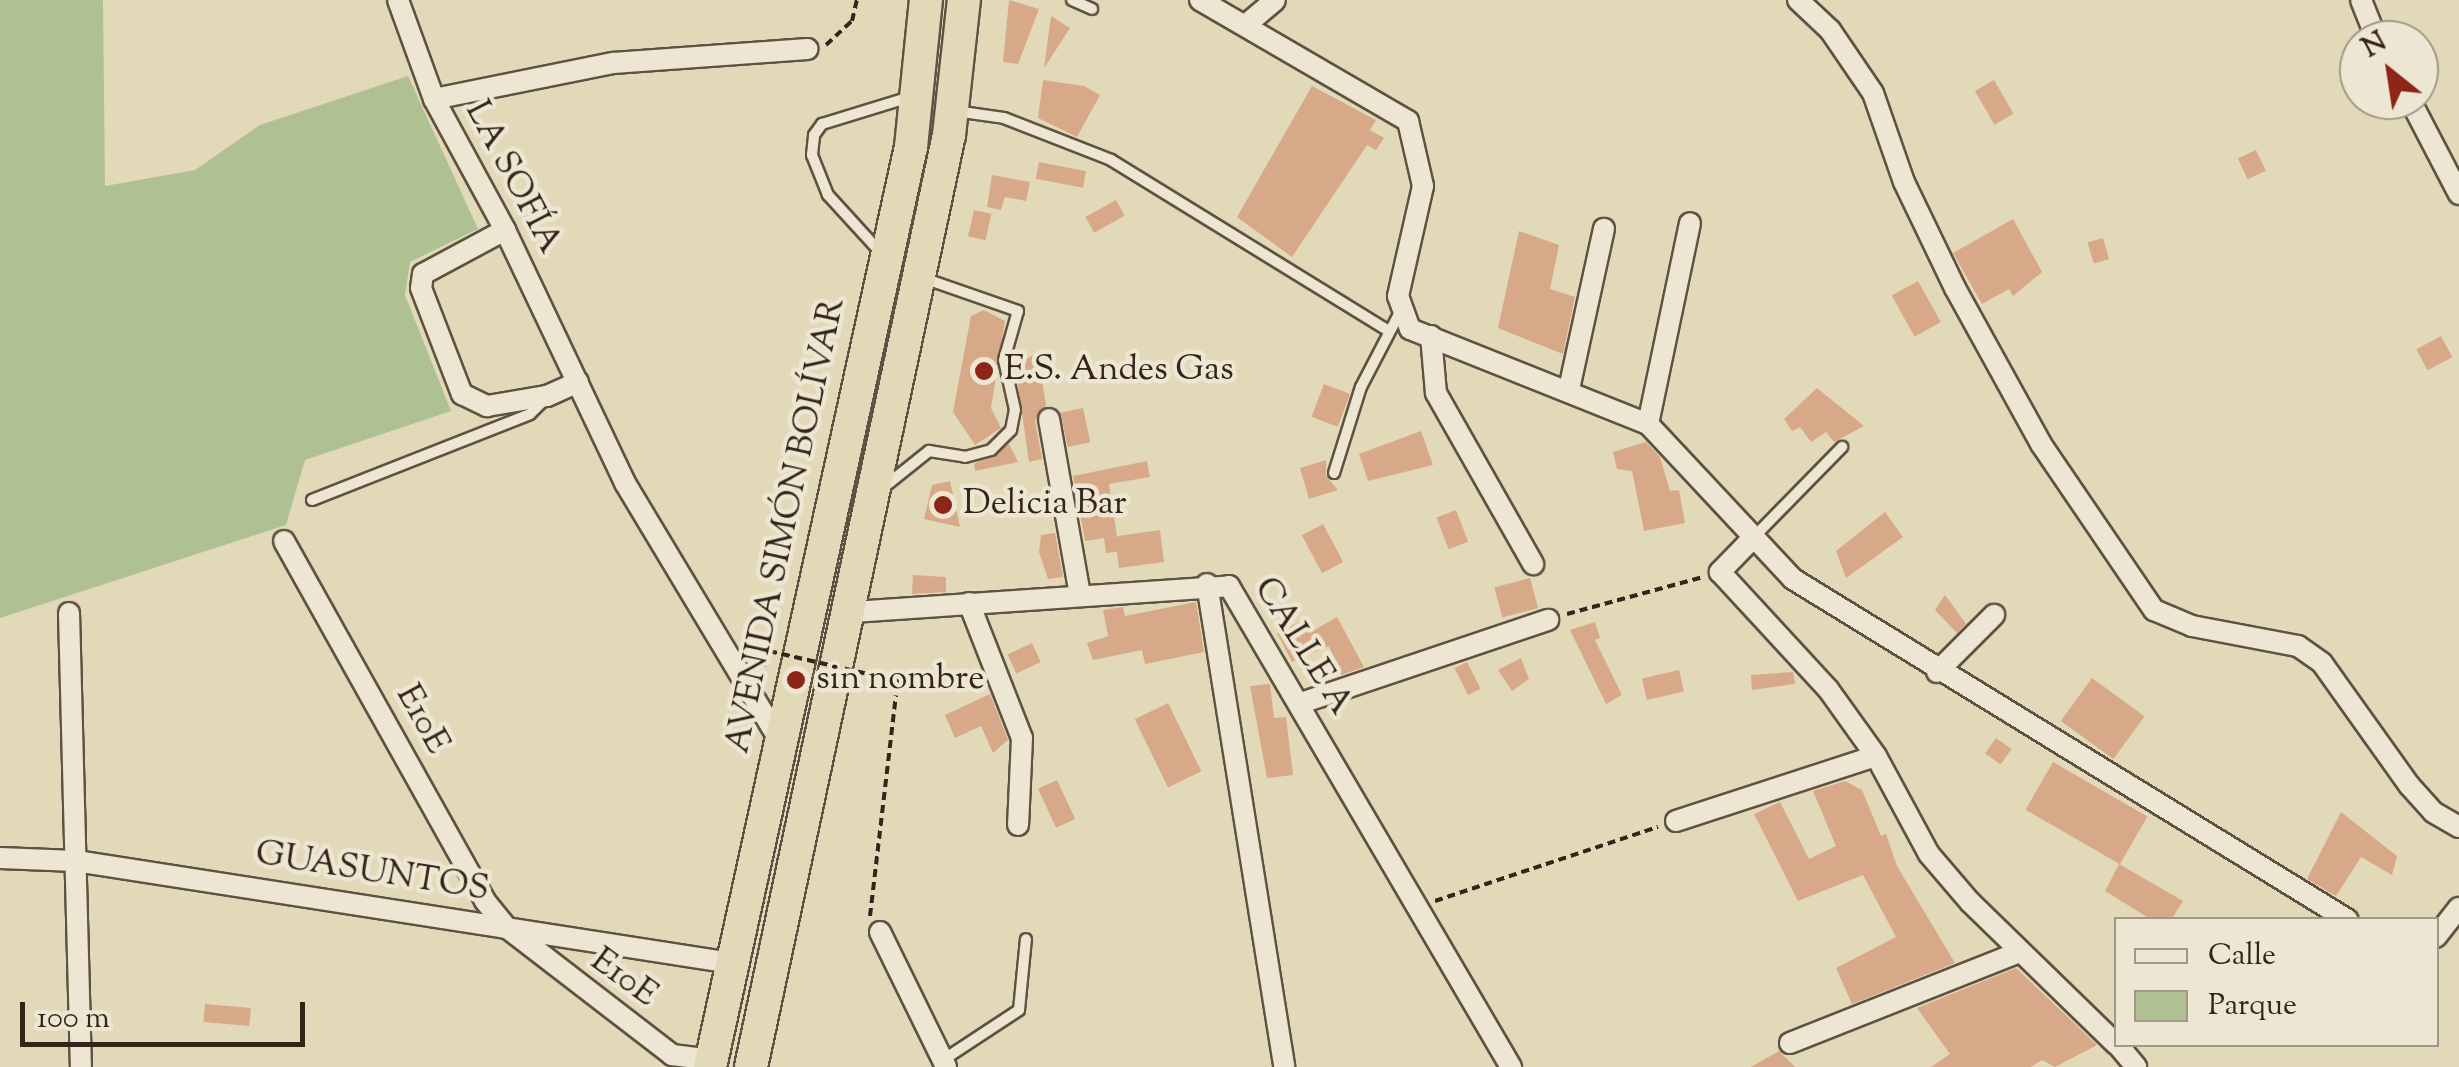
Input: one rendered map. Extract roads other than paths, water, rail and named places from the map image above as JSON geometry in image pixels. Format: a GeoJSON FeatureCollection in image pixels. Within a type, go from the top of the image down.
{"type":"FeatureCollection","features":[{"type":"Feature","properties":{"kind":"highway","name":"AVENIDA SIMÓN BOLÍVAR"},"geometry":{"type":"LineString","coordinates":[[711,1063],[887,258],[916,96],[926,0]]}},
{"type":"Feature","properties":{"kind":"highway"},"geometry":{"type":"LineString","coordinates":[[751,1067],[852,612],[920,277],[952,111],[964,0]]}},
{"type":"Feature","properties":{"kind":"street","name":"LA SOFÍA"},"geometry":{"type":"LineString","coordinates":[[398,0],[434,99],[505,230],[676,574],[781,743]]}},
{"type":"Feature","properties":{"kind":"street"},"geometry":{"type":"LineString","coordinates":[[1200,0],[1248,24],[1408,121],[1422,186],[1393,322],[1648,424],[1751,540],[1793,579],[2096,769],[2158,798],[2343,917]]}},
{"type":"Feature","properties":{"kind":"street"},"geometry":{"type":"LineString","coordinates":[[1248,24],[1275,0]]}},
{"type":"Feature","properties":{"kind":"street"},"geometry":{"type":"LineString","coordinates":[[1798,0],[1830,30],[1873,93],[1904,182],[1955,288],[2042,444],[2154,610],[2192,626],[2298,646],[2322,663],[2409,785],[2433,812],[2459,827]]}},
{"type":"Feature","properties":{"kind":"street"},"geometry":{"type":"LineString","coordinates":[[434,99],[613,63],[807,49]]}},
{"type":"Feature","properties":{"kind":"street"},"geometry":{"type":"LineString","coordinates":[[2420,120],[2459,194]]}},
{"type":"Feature","properties":{"kind":"street"},"geometry":{"type":"LineString","coordinates":[[1648,424],[1690,224]]}},
{"type":"Feature","properties":{"kind":"street"},"geometry":{"type":"LineString","coordinates":[[1568,389],[1604,229]]}},
{"type":"Feature","properties":{"kind":"street"},"geometry":{"type":"LineString","coordinates":[[505,230],[433,265],[422,288],[462,394],[488,406],[547,396],[578,382]]}},
{"type":"Feature","properties":{"kind":"street"},"geometry":{"type":"LineString","coordinates":[[1431,336],[1436,393],[1533,564]]}},
{"type":"Feature","properties":{"kind":"street"},"geometry":{"type":"LineString","coordinates":[[1050,420],[1080,594]]}},
{"type":"Feature","properties":{"kind":"street"},"geometry":{"type":"LineString","coordinates":[[1751,540],[1720,572],[1828,689],[1876,756],[1930,854],[2020,952],[2114,1041]]}},
{"type":"Feature","properties":{"kind":"street","name":"E10E"},"geometry":{"type":"LineString","coordinates":[[284,541],[485,901],[506,927],[667,1061],[711,1063]]}},
{"type":"Feature","properties":{"kind":"street"},"geometry":{"type":"LineString","coordinates":[[1207,584],[1284,1067]]}},
{"type":"Feature","properties":{"kind":"street","name":"CALLE A"},"geometry":{"type":"LineString","coordinates":[[852,612],[1207,584],[1229,586],[1420,905],[1511,1067]]}},
{"type":"Feature","properties":{"kind":"street"},"geometry":{"type":"LineString","coordinates":[[970,603],[1022,738],[1018,825]]}},
{"type":"Feature","properties":{"kind":"street"},"geometry":{"type":"LineString","coordinates":[[69,613],[80,1067]]}},
{"type":"Feature","properties":{"kind":"street"},"geometry":{"type":"LineString","coordinates":[[1937,672],[1994,615]]}},
{"type":"Feature","properties":{"kind":"street"},"geometry":{"type":"LineString","coordinates":[[1301,703],[1548,620]]}},
{"type":"Feature","properties":{"kind":"street"},"geometry":{"type":"LineString","coordinates":[[1676,821],[1876,756]]}},
{"type":"Feature","properties":{"kind":"street","name":"GUASUNTOS"},"geometry":{"type":"LineString","coordinates":[[0,858],[76,862],[732,962]]}},
{"type":"Feature","properties":{"kind":"street"},"geometry":{"type":"LineString","coordinates":[[2439,933],[2459,908]]}},
{"type":"Feature","properties":{"kind":"street"},"geometry":{"type":"LineString","coordinates":[[880,932],[945,1063]]}},
{"type":"Feature","properties":{"kind":"street"},"geometry":{"type":"LineString","coordinates":[[1790,1043],[2020,952]]}},
{"type":"Feature","properties":{"kind":"street"},"geometry":{"type":"LineString","coordinates":[[2119,1047],[2136,1067]]}},
{"type":"Feature","properties":{"kind":"lane"},"geometry":{"type":"LineString","coordinates":[[1072,0],[1092,9]]}},
{"type":"Feature","properties":{"kind":"lane"},"geometry":{"type":"LineString","coordinates":[[887,258],[828,195],[812,155],[814,135],[822,124],[916,96]]}},
{"type":"Feature","properties":{"kind":"lane"},"geometry":{"type":"LineString","coordinates":[[952,111],[1004,118],[1111,160],[1393,322],[1334,472]]}},
{"type":"Feature","properties":{"kind":"lane"},"geometry":{"type":"LineString","coordinates":[[876,494],[923,454],[965,457],[991,450],[1011,430],[1015,410],[1004,360],[1018,311],[920,277]]}},
{"type":"Feature","properties":{"kind":"lane"},"geometry":{"type":"LineString","coordinates":[[312,500],[530,414],[547,396]]}},
{"type":"Feature","properties":{"kind":"lane"},"geometry":{"type":"LineString","coordinates":[[1751,540],[1842,448]]}},
{"type":"Feature","properties":{"kind":"lane"},"geometry":{"type":"LineString","coordinates":[[945,1063],[1020,1010],[1026,939]]}},
{"type":"Feature","properties":{"kind":"place","name":"E.S. Andes Gas"},"geometry":{"type":"Point","coordinates":[984,371]}},
{"type":"Feature","properties":{"kind":"place","name":"Delicia Bar"},"geometry":{"type":"Point","coordinates":[943,505]}},
{"type":"Feature","properties":{"kind":"place","name":"sin nombre"},"geometry":{"type":"Point","coordinates":[796,680]}}]}
